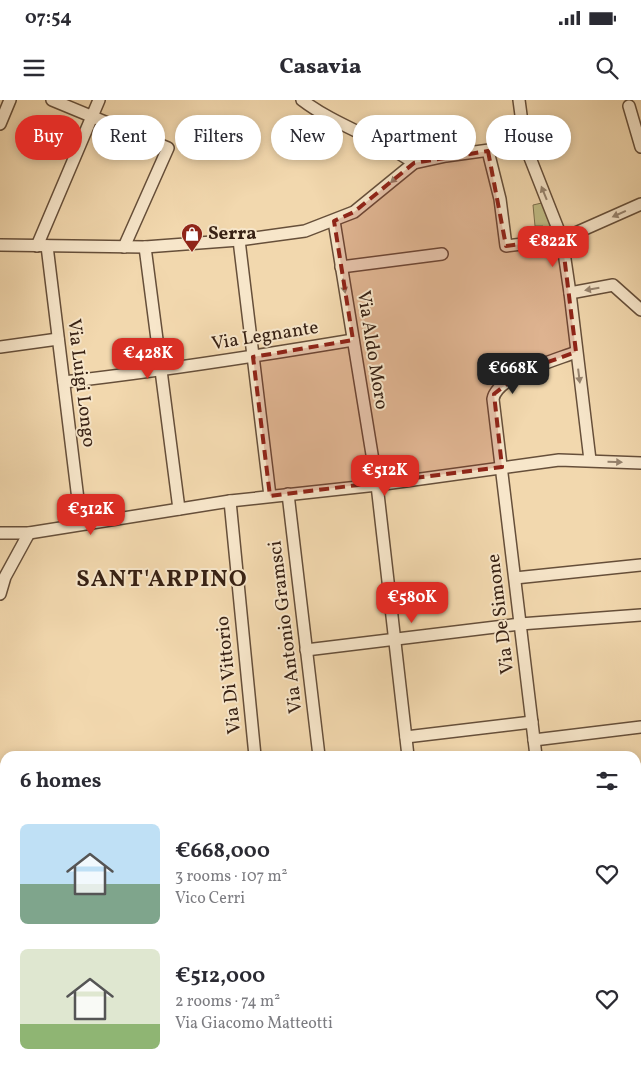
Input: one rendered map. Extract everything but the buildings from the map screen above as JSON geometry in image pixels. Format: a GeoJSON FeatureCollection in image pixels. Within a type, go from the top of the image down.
{"type":"FeatureCollection","features":[{"type":"Feature","properties":{"kind":"street"},"geometry":{"type":"LineString","coordinates":[[0,124],[10,100]]}},
{"type":"Feature","properties":{"kind":"street"},"geometry":{"type":"LineString","coordinates":[[42,246],[92,117],[52,100]]}},
{"type":"Feature","properties":{"kind":"street"},"geometry":{"type":"LineString","coordinates":[[93,115],[99,100]]}},
{"type":"Feature","properties":{"kind":"street"},"geometry":{"type":"LineString","coordinates":[[302,100],[316,110],[399,152],[414,163]]}},
{"type":"Feature","properties":{"kind":"street"},"geometry":{"type":"LineString","coordinates":[[519,100],[521,115]]}},
{"type":"Feature","properties":{"kind":"street"},"geometry":{"type":"LineString","coordinates":[[629,106],[641,148]]}},
{"type":"Feature","properties":{"kind":"street"},"geometry":{"type":"LineString","coordinates":[[0,245],[145,247],[239,240],[305,231],[354,212],[414,163],[446,156],[486,151]]}},
{"type":"Feature","properties":{"kind":"street"},"geometry":{"type":"LineString","coordinates":[[124,247],[163,160]]}},
{"type":"Feature","properties":{"kind":"street"},"geometry":{"type":"LineString","coordinates":[[490,160],[500,199],[506,246],[562,238],[641,204]]}},
{"type":"Feature","properties":{"kind":"street"},"geometry":{"type":"LineString","coordinates":[[530,160],[562,238],[590,460]]}},
{"type":"Feature","properties":{"kind":"street","name":"Via Aldo Moro"},"geometry":{"type":"LineString","coordinates":[[334,221],[377,484],[407,751]]}},
{"type":"Feature","properties":{"kind":"street"},"geometry":{"type":"LineString","coordinates":[[239,240],[270,496]]}},
{"type":"Feature","properties":{"kind":"street","name":"Via Luigi Longo"},"geometry":{"type":"LineString","coordinates":[[42,246],[58,339],[81,524]]}},
{"type":"Feature","properties":{"kind":"street"},"geometry":{"type":"LineString","coordinates":[[145,247],[179,509]]}},
{"type":"Feature","properties":{"kind":"street"},"geometry":{"type":"LineString","coordinates":[[341,267],[442,254]]}},
{"type":"Feature","properties":{"kind":"street"},"geometry":{"type":"LineString","coordinates":[[570,293],[613,285],[641,310]]}},
{"type":"Feature","properties":{"kind":"street"},"geometry":{"type":"LineString","coordinates":[[0,347],[58,339]]}},
{"type":"Feature","properties":{"kind":"street","name":"Via Legnante"},"geometry":{"type":"LineString","coordinates":[[64,382],[160,371],[353,340]]}},
{"type":"Feature","properties":{"kind":"street","name":"Via De Simone"},"geometry":{"type":"LineString","coordinates":[[535,751],[493,399],[494,394],[515,376],[576,352]]}},
{"type":"Feature","properties":{"kind":"street"},"geometry":{"type":"LineString","coordinates":[[0,533],[28,533],[270,496],[559,460],[641,463]]}},
{"type":"Feature","properties":{"kind":"street","name":"Via Antonio Gramsci"},"geometry":{"type":"LineString","coordinates":[[288,494],[318,751]]}},
{"type":"Feature","properties":{"kind":"street","name":"Via Di Vittorio"},"geometry":{"type":"LineString","coordinates":[[230,502],[255,751]]}},
{"type":"Feature","properties":{"kind":"street"},"geometry":{"type":"LineString","coordinates":[[0,594],[5,577],[28,533]]}},
{"type":"Feature","properties":{"kind":"street"},"geometry":{"type":"LineString","coordinates":[[515,578],[641,565]]}},
{"type":"Feature","properties":{"kind":"street"},"geometry":{"type":"LineString","coordinates":[[306,650],[520,624],[641,615]]}},
{"type":"Feature","properties":{"kind":"street"},"geometry":{"type":"LineString","coordinates":[[406,737],[532,722]]}},
{"type":"Feature","properties":{"kind":"street"},"geometry":{"type":"LineString","coordinates":[[534,740],[641,727]]}},
{"type":"Feature","properties":{"kind":"highlighted area"},"geometry":{"type":"Polygon","coordinates":[[[488,151],[506,246],[562,239],[576,352],[523,371],[494,394],[502,467],[270,496],[253,357],[353,340],[334,221],[354,212],[414,163],[488,151]]]}},
{"type":"Feature","properties":{"kind":"shaded area"},"geometry":{"type":"Polygon","coordinates":[[[546,202],[560,235],[544,238],[543,226],[535,226],[533,205],[546,202]]]}},
{"type":"Feature","properties":{"kind":"place","name":"Serra"},"geometry":{"type":"Point","coordinates":[192,253]}},
{"type":"Feature","properties":{"kind":"district","name":"SANT'ARPINO"},"geometry":{"type":"Point","coordinates":[162,580]}}]}
